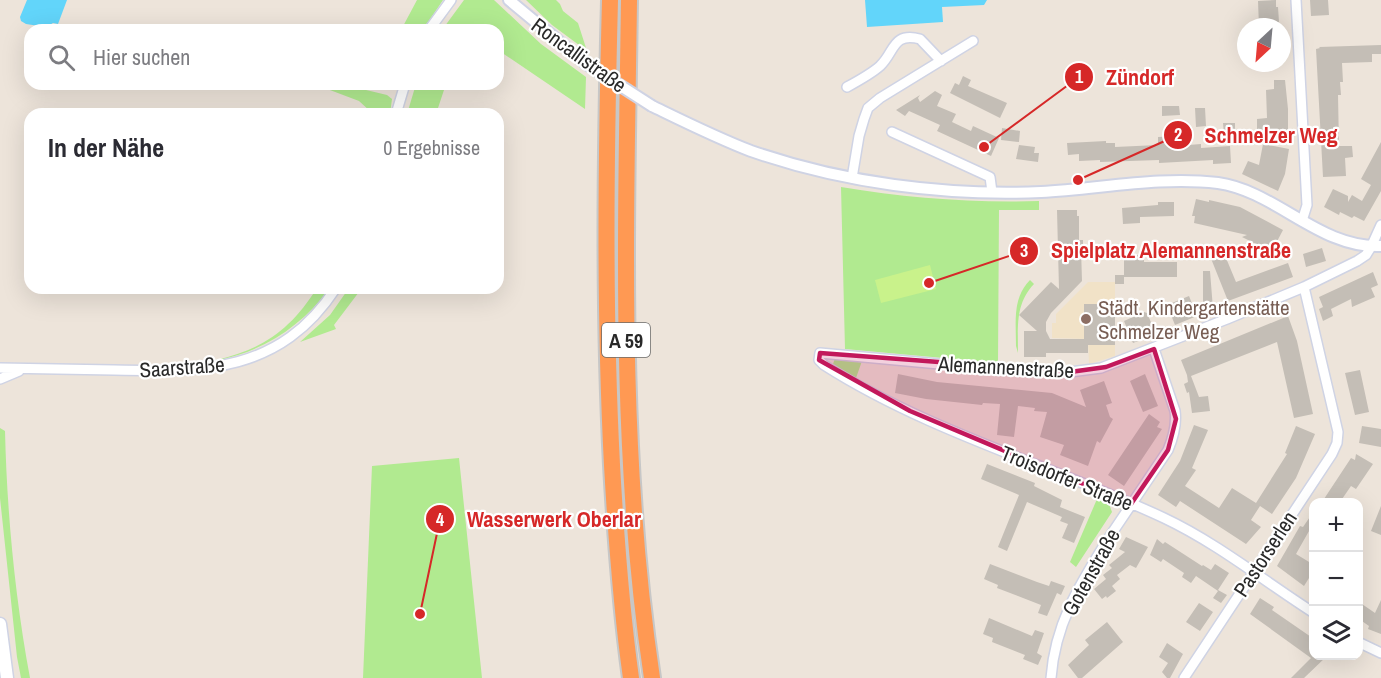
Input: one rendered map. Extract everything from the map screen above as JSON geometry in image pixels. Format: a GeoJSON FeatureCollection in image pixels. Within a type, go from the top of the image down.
{"type":"FeatureCollection","features":[{"type":"Feature","properties":{"kind":"highway","name":"A 59"},"geometry":{"type":"LineString","coordinates":[[610,0],[606,253],[609,401],[623,624],[631,678]]}},
{"type":"Feature","properties":{"kind":"highway","name":"A 59"},"geometry":{"type":"LineString","coordinates":[[629,0],[625,260],[627,407],[643,621],[652,678]]}},
{"type":"Feature","properties":{"kind":"main road"},"geometry":{"type":"LineString","coordinates":[[0,624],[7,678]]}},
{"type":"Feature","properties":{"kind":"street"},"geometry":{"type":"LineString","coordinates":[[433,24],[451,0]]}},
{"type":"Feature","properties":{"kind":"street","name":"Roncallistraße"},"geometry":{"type":"LineString","coordinates":[[509,0],[585,63],[652,106],[699,130],[749,150],[808,168],[852,178],[934,189],[992,192],[1042,192],[1153,182],[1198,181],[1227,185],[1244,191],[1344,240],[1376,246]]}},
{"type":"Feature","properties":{"kind":"street"},"geometry":{"type":"LineString","coordinates":[[1296,0],[1307,205],[1302,221]]}},
{"type":"Feature","properties":{"kind":"street"},"geometry":{"type":"LineString","coordinates":[[847,87],[882,64],[893,45],[905,38],[920,39],[941,61]]}},
{"type":"Feature","properties":{"kind":"street"},"geometry":{"type":"LineString","coordinates":[[852,178],[859,136],[868,108],[880,98],[973,41]]}},
{"type":"Feature","properties":{"kind":"street"},"geometry":{"type":"LineString","coordinates":[[398,108],[403,90]]}},
{"type":"Feature","properties":{"kind":"street"},"geometry":{"type":"LineString","coordinates":[[892,132],[990,177],[992,192]]}},
{"type":"Feature","properties":{"kind":"street"},"geometry":{"type":"LineString","coordinates":[[1376,246],[1381,225]]}},
{"type":"Feature","properties":{"kind":"street","name":"Alemannenstraße"},"geometry":{"type":"LineString","coordinates":[[819,353],[993,369],[1070,372],[1106,367],[1304,287],[1357,261],[1376,246]]}},
{"type":"Feature","properties":{"kind":"street","name":"Pastorserlen"},"geometry":{"type":"LineString","coordinates":[[1184,678],[1332,454],[1338,437],[1304,287]]}},
{"type":"Feature","properties":{"kind":"street","name":"Saarstraße"},"geometry":{"type":"LineString","coordinates":[[0,368],[188,371],[231,365],[257,356],[290,336],[315,315],[331,294]]}},
{"type":"Feature","properties":{"kind":"street","name":"Gotenstraße"},"geometry":{"type":"LineString","coordinates":[[1051,678],[1054,655],[1068,606],[1084,576],[1167,450],[1175,426],[1175,411],[1154,349]]}},
{"type":"Feature","properties":{"kind":"street","name":"Troisdorfer Straße"},"geometry":{"type":"LineString","coordinates":[[819,353],[819,360],[824,365],[893,403],[958,433],[1131,504],[1190,532],[1309,610]]}},
{"type":"Feature","properties":{"kind":"street"},"geometry":{"type":"LineString","coordinates":[[0,379],[27,369]]}},
{"type":"Feature","properties":{"kind":"street"},"geometry":{"type":"LineString","coordinates":[[1363,644],[1381,653]]}},
{"type":"Feature","properties":{"kind":"highlighted area"},"geometry":{"type":"Polygon","coordinates":[[[1154,349],[1176,419],[1168,450],[1131,504],[910,411],[819,360],[820,353],[1070,372],[1106,367],[1154,349]]]}},
{"type":"Feature","properties":{"kind":"shaded area","name":"Städt. Kindergartenstätte Schmelzer Weg"},"geometry":{"type":"Polygon","coordinates":[[[1088,282],[1115,282],[1115,356],[1089,364],[1088,339],[1052,338],[1052,323],[1056,323],[1056,314],[1088,282]]]}},
{"type":"Feature","properties":{"kind":"green space"},"geometry":{"type":"Polygon","coordinates":[[[417,0],[443,0],[427,24],[404,24],[417,0]]]}},
{"type":"Feature","properties":{"kind":"green space"},"geometry":{"type":"Polygon","coordinates":[[[464,0],[494,0],[541,44],[586,77],[585,109],[504,54],[504,24],[446,24],[464,0]]]}},
{"type":"Feature","properties":{"kind":"green space"},"geometry":{"type":"Polygon","coordinates":[[[526,0],[556,0],[563,11],[578,23],[587,51],[552,25],[526,0]]]}},
{"type":"Feature","properties":{"kind":"green space"},"geometry":{"type":"Polygon","coordinates":[[[330,90],[366,90],[387,95],[392,99],[391,108],[367,108],[359,101],[330,90]]]}},
{"type":"Feature","properties":{"kind":"green space"},"geometry":{"type":"Polygon","coordinates":[[[414,90],[444,90],[438,108],[409,108],[414,90]]]}},
{"type":"Feature","properties":{"kind":"green space"},"geometry":{"type":"Polygon","coordinates":[[[841,187],[939,199],[1039,201],[1039,210],[999,210],[998,363],[845,349],[841,187]]]}},
{"type":"Feature","properties":{"kind":"green space"},"geometry":{"type":"Polygon","coordinates":[[[930,265],[936,289],[881,303],[875,280],[930,265]]]}},
{"type":"Feature","properties":{"kind":"green space"},"geometry":{"type":"Polygon","coordinates":[[[1030,280],[1034,284],[1023,300],[1019,316],[1018,353],[1016,311],[1020,295],[1030,280]]]}},
{"type":"Feature","properties":{"kind":"green space"},"geometry":{"type":"Polygon","coordinates":[[[313,294],[325,294],[300,321],[264,344],[244,353],[224,359],[179,365],[216,360],[248,350],[275,335],[297,315],[313,294]]]}},
{"type":"Feature","properties":{"kind":"green space"},"geometry":{"type":"Polygon","coordinates":[[[345,294],[357,294],[334,325],[336,329],[300,342],[330,315],[345,294]]]}},
{"type":"Feature","properties":{"kind":"green space"},"geometry":{"type":"Polygon","coordinates":[[[835,358],[862,361],[856,378],[833,364],[835,358]]]}},
{"type":"Feature","properties":{"kind":"green space"},"geometry":{"type":"Polygon","coordinates":[[[0,428],[5,431],[13,555],[30,678],[21,678],[17,657],[0,498],[0,428]]]}},
{"type":"Feature","properties":{"kind":"green space"},"geometry":{"type":"Polygon","coordinates":[[[459,458],[482,678],[363,678],[372,466],[459,458]]]}},
{"type":"Feature","properties":{"kind":"green space"},"geometry":{"type":"Polygon","coordinates":[[[1097,499],[1109,504],[1112,512],[1076,567],[1070,562],[1097,499]]]}},
{"type":"Feature","properties":{"kind":"water"},"geometry":{"type":"Polygon","coordinates":[[[27,0],[67,0],[58,24],[26,24],[21,21],[20,17],[27,0]]]}},
{"type":"Feature","properties":{"kind":"water"},"geometry":{"type":"Polygon","coordinates":[[[865,0],[987,0],[984,5],[942,7],[943,22],[867,27],[865,0]]]}},
{"type":"Feature","properties":{"kind":"building"},"geometry":{"type":"Polygon","coordinates":[[[1276,0],[1279,18],[1259,18],[1258,1],[1276,0]]]}},
{"type":"Feature","properties":{"kind":"building"},"geometry":{"type":"Polygon","coordinates":[[[1310,0],[1328,0],[1329,15],[1311,16],[1310,0]]]}},
{"type":"Feature","properties":{"kind":"building"},"geometry":{"type":"Polygon","coordinates":[[[1381,45],[1381,54],[1372,54],[1372,62],[1342,63],[1343,82],[1340,82],[1341,95],[1338,95],[1339,146],[1352,146],[1353,157],[1345,158],[1346,176],[1323,177],[1316,49],[1319,47],[1381,45]]]}},
{"type":"Feature","properties":{"kind":"building"},"geometry":{"type":"Polygon","coordinates":[[[963,76],[971,80],[968,86],[1007,103],[1000,118],[950,93],[955,83],[959,85],[963,76]]]}},
{"type":"Feature","properties":{"kind":"building"},"geometry":{"type":"Polygon","coordinates":[[[1274,80],[1285,80],[1288,133],[1257,134],[1257,119],[1267,118],[1266,90],[1274,89],[1274,80]]]}},
{"type":"Feature","properties":{"kind":"building"},"geometry":{"type":"Polygon","coordinates":[[[935,91],[942,95],[937,106],[956,114],[952,122],[971,131],[973,126],[999,138],[991,156],[937,131],[940,125],[909,111],[905,116],[896,110],[920,95],[918,98],[920,102],[935,91]]]}},
{"type":"Feature","properties":{"kind":"building"},"geometry":{"type":"Polygon","coordinates":[[[1162,106],[1179,106],[1180,115],[1162,116],[1162,106]]]}},
{"type":"Feature","properties":{"kind":"building"},"geometry":{"type":"Polygon","coordinates":[[[1195,108],[1205,108],[1206,126],[1196,127],[1195,108]]]}},
{"type":"Feature","properties":{"kind":"building"},"geometry":{"type":"Polygon","coordinates":[[[1223,123],[1235,123],[1235,133],[1224,134],[1223,123]]]}},
{"type":"Feature","properties":{"kind":"building"},"geometry":{"type":"Polygon","coordinates":[[[1002,128],[1020,131],[1019,142],[1001,140],[1002,128]]]}},
{"type":"Feature","properties":{"kind":"building"},"geometry":{"type":"Polygon","coordinates":[[[1175,136],[1176,146],[1201,144],[1201,148],[1230,146],[1231,163],[1213,164],[1213,160],[1159,163],[1159,160],[1079,161],[1079,154],[1068,155],[1067,143],[1106,141],[1106,143],[1115,143],[1115,147],[1158,145],[1158,137],[1175,136]]]}},
{"type":"Feature","properties":{"kind":"building"},"geometry":{"type":"Polygon","coordinates":[[[1381,142],[1381,191],[1364,221],[1340,212],[1339,215],[1324,207],[1333,189],[1348,196],[1348,202],[1352,195],[1362,201],[1371,185],[1361,179],[1381,142]]]}},
{"type":"Feature","properties":{"kind":"building"},"geometry":{"type":"Polygon","coordinates":[[[1263,144],[1289,149],[1285,174],[1278,191],[1242,174],[1248,161],[1259,165],[1263,144]]]}},
{"type":"Feature","properties":{"kind":"building"},"geometry":{"type":"Polygon","coordinates":[[[1019,145],[1035,147],[1034,153],[1039,153],[1038,162],[1016,159],[1019,145]]]}},
{"type":"Feature","properties":{"kind":"building"},"geometry":{"type":"Polygon","coordinates":[[[1196,199],[1240,207],[1283,230],[1272,251],[1266,249],[1242,237],[1247,235],[1194,223],[1195,216],[1192,216],[1196,199]]]}},
{"type":"Feature","properties":{"kind":"building"},"geometry":{"type":"Polygon","coordinates":[[[1158,202],[1174,202],[1174,216],[1140,217],[1140,223],[1123,224],[1122,208],[1158,205],[1158,202]]]}},
{"type":"Feature","properties":{"kind":"building"},"geometry":{"type":"Polygon","coordinates":[[[1057,210],[1077,210],[1079,240],[1083,240],[1083,248],[1081,248],[1082,281],[1051,313],[1046,322],[1046,331],[1050,339],[1084,339],[1084,304],[1106,304],[1106,316],[1115,316],[1115,345],[1088,345],[1088,353],[1046,353],[1046,357],[1024,357],[1024,331],[1037,331],[1019,315],[1051,282],[1059,289],[1057,210]]]}},
{"type":"Feature","properties":{"kind":"building"},"geometry":{"type":"Polygon","coordinates":[[[1221,246],[1236,282],[1288,263],[1293,277],[1228,301],[1208,251],[1221,246]]]}},
{"type":"Feature","properties":{"kind":"building"},"geometry":{"type":"Polygon","coordinates":[[[1322,248],[1326,261],[1306,267],[1303,254],[1322,248]]]}},
{"type":"Feature","properties":{"kind":"building"},"geometry":{"type":"Polygon","coordinates":[[[1124,255],[1144,255],[1144,262],[1177,262],[1177,277],[1124,277],[1124,284],[1115,284],[1115,275],[1124,275],[1124,255]]]}},
{"type":"Feature","properties":{"kind":"building"},"geometry":{"type":"Polygon","coordinates":[[[1203,271],[1210,271],[1213,309],[1203,312],[1203,271]]]}},
{"type":"Feature","properties":{"kind":"building"},"geometry":{"type":"Polygon","coordinates":[[[1373,272],[1378,285],[1371,288],[1375,297],[1352,307],[1351,299],[1331,309],[1333,316],[1323,321],[1319,309],[1323,307],[1319,297],[1373,272]]]}},
{"type":"Feature","properties":{"kind":"building"},"geometry":{"type":"Polygon","coordinates":[[[1189,296],[1197,316],[1175,325],[1167,305],[1189,296]]]}},
{"type":"Feature","properties":{"kind":"building"},"geometry":{"type":"Polygon","coordinates":[[[1144,312],[1147,313],[1156,334],[1133,343],[1124,321],[1144,312]]]}},
{"type":"Feature","properties":{"kind":"building"},"geometry":{"type":"Polygon","coordinates":[[[1288,316],[1297,341],[1313,414],[1294,418],[1277,342],[1191,376],[1199,397],[1208,396],[1210,411],[1192,413],[1189,392],[1187,393],[1184,384],[1188,382],[1187,375],[1181,360],[1288,316]]]}},
{"type":"Feature","properties":{"kind":"building"},"geometry":{"type":"Polygon","coordinates":[[[1360,370],[1369,412],[1355,415],[1345,373],[1360,370]]]}},
{"type":"Feature","properties":{"kind":"building"},"geometry":{"type":"Polygon","coordinates":[[[898,374],[937,382],[1052,393],[1086,407],[1080,390],[1104,381],[1112,403],[1106,405],[1113,419],[1100,443],[1097,441],[1088,466],[1060,455],[1064,445],[1040,437],[1047,412],[1018,406],[1014,437],[997,435],[1000,404],[983,403],[982,405],[895,393],[898,374]]]}},
{"type":"Feature","properties":{"kind":"building"},"geometry":{"type":"Polygon","coordinates":[[[1145,374],[1158,406],[1143,412],[1130,381],[1145,374]]]}},
{"type":"Feature","properties":{"kind":"building"},"geometry":{"type":"Polygon","coordinates":[[[1149,414],[1160,422],[1157,427],[1162,429],[1124,486],[1108,475],[1149,414]]]}},
{"type":"Feature","properties":{"kind":"building"},"geometry":{"type":"Polygon","coordinates":[[[1194,425],[1208,430],[1192,468],[1196,470],[1185,486],[1219,508],[1232,488],[1256,503],[1287,454],[1285,453],[1296,426],[1315,434],[1296,478],[1272,514],[1260,506],[1251,520],[1261,527],[1246,544],[1180,501],[1176,507],[1158,495],[1180,461],[1194,425]]]}},
{"type":"Feature","properties":{"kind":"building"},"geometry":{"type":"Polygon","coordinates":[[[1362,426],[1381,429],[1381,447],[1359,443],[1362,426]]]}},
{"type":"Feature","properties":{"kind":"building"},"geometry":{"type":"Polygon","coordinates":[[[1356,454],[1373,464],[1356,489],[1351,486],[1343,498],[1325,498],[1351,458],[1355,460],[1356,454]]]}},
{"type":"Feature","properties":{"kind":"building"},"geometry":{"type":"Polygon","coordinates":[[[987,464],[1035,483],[1034,486],[1062,500],[1060,507],[1085,517],[1074,543],[1062,538],[1068,524],[1060,521],[1062,517],[1027,502],[1007,551],[998,547],[1019,495],[981,479],[987,464]]]}},
{"type":"Feature","properties":{"kind":"building"},"geometry":{"type":"Polygon","coordinates":[[[1381,506],[1381,535],[1371,531],[1381,506]]]}},
{"type":"Feature","properties":{"kind":"building"},"geometry":{"type":"Polygon","coordinates":[[[1309,518],[1309,531],[1306,529],[1309,531],[1296,554],[1309,562],[1309,578],[1304,586],[1277,566],[1300,526],[1303,527],[1309,518]]]}},
{"type":"Feature","properties":{"kind":"building"},"geometry":{"type":"Polygon","coordinates":[[[1126,537],[1148,547],[1136,568],[1130,565],[1117,575],[1120,579],[1112,586],[1116,591],[1102,599],[1094,589],[1106,579],[1103,575],[1112,568],[1109,565],[1125,552],[1119,549],[1126,537]]]}},
{"type":"Feature","properties":{"kind":"building"},"geometry":{"type":"Polygon","coordinates":[[[1157,539],[1202,566],[1211,570],[1215,564],[1229,573],[1218,590],[1227,595],[1221,603],[1213,598],[1218,591],[1196,576],[1191,583],[1182,577],[1184,573],[1163,559],[1161,562],[1150,555],[1157,539]]]}},
{"type":"Feature","properties":{"kind":"building"},"geometry":{"type":"Polygon","coordinates":[[[990,564],[1049,586],[1051,581],[1065,586],[1061,595],[1057,593],[1047,616],[1038,613],[1041,605],[997,588],[998,585],[984,579],[990,564]]]}},
{"type":"Feature","properties":{"kind":"building"},"geometry":{"type":"Polygon","coordinates":[[[1260,598],[1274,607],[1272,610],[1309,636],[1309,657],[1250,614],[1260,598]]]}},
{"type":"Feature","properties":{"kind":"building"},"geometry":{"type":"Polygon","coordinates":[[[1381,600],[1381,634],[1368,629],[1369,626],[1363,622],[1363,605],[1375,613],[1381,600]]]}},
{"type":"Feature","properties":{"kind":"building"},"geometry":{"type":"Polygon","coordinates":[[[1199,603],[1213,612],[1200,631],[1186,622],[1199,603]]]}},
{"type":"Feature","properties":{"kind":"building"},"geometry":{"type":"Polygon","coordinates":[[[989,618],[1032,636],[1035,630],[1044,633],[1037,653],[1042,656],[1038,665],[1023,659],[1025,655],[992,642],[993,638],[983,634],[989,618]]]}},
{"type":"Feature","properties":{"kind":"building"},"geometry":{"type":"Polygon","coordinates":[[[1107,622],[1123,642],[1082,678],[1078,678],[1068,665],[1089,645],[1085,640],[1107,622]]]}},
{"type":"Feature","properties":{"kind":"building"},"geometry":{"type":"Polygon","coordinates":[[[1167,643],[1183,654],[1170,678],[1162,672],[1168,663],[1159,657],[1167,643]]]}},
{"type":"Feature","properties":{"kind":"building"},"geometry":{"type":"Polygon","coordinates":[[[1309,660],[1323,660],[1304,678],[1291,678],[1309,660]]]}},
{"type":"Feature","properties":{"kind":"place","name":"Zündorf"},"geometry":{"type":"Point","coordinates":[984,147]}},
{"type":"Feature","properties":{"kind":"place","name":"Schmelzer Weg"},"geometry":{"type":"Point","coordinates":[1078,180]}},
{"type":"Feature","properties":{"kind":"place","name":"Spielplatz Alemannenstraße"},"geometry":{"type":"Point","coordinates":[929,283]}},
{"type":"Feature","properties":{"kind":"place","name":"Städt. Kindergartenstätte Schmelzer Weg"},"geometry":{"type":"Point","coordinates":[1086,319]}},
{"type":"Feature","properties":{"kind":"place","name":"Wasserwerk Oberlar"},"geometry":{"type":"Point","coordinates":[420,614]}}]}
